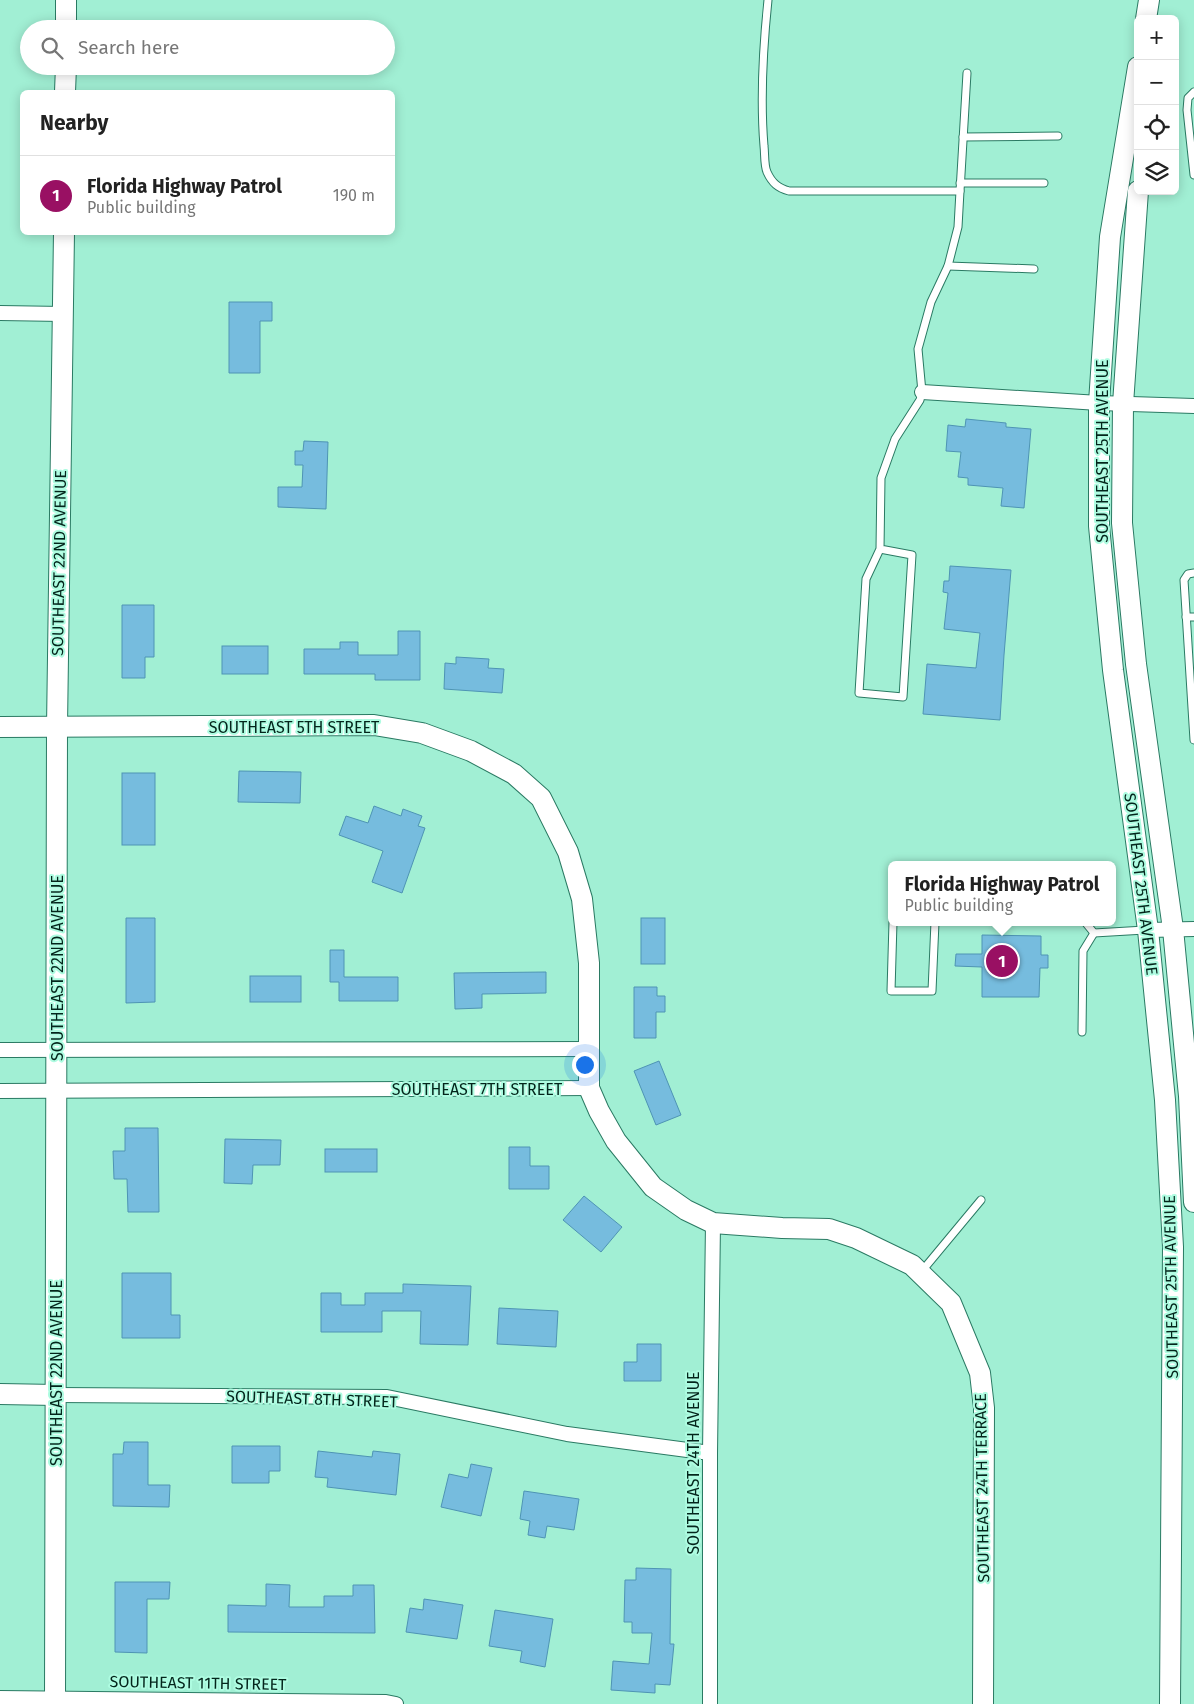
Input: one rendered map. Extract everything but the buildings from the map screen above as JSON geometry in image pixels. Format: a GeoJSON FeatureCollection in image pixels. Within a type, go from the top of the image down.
{"type":"FeatureCollection","features":[{"type":"Feature","properties":{"kind":"street"},"geometry":{"type":"LineString","coordinates":[[66,0],[66,20]]}},
{"type":"Feature","properties":{"kind":"street"},"geometry":{"type":"LineString","coordinates":[[1147,15],[1149,0]]}},
{"type":"Feature","properties":{"kind":"street"},"geometry":{"type":"LineString","coordinates":[[1152,15],[1154,0]]}},
{"type":"Feature","properties":{"kind":"street"},"geometry":{"type":"LineString","coordinates":[[65,90],[66,75]]}},
{"type":"Feature","properties":{"kind":"street","name":"SOUTHEAST 25TH AVENUE"},"geometry":{"type":"LineString","coordinates":[[1134,91],[1110,237],[1099,403],[1099,526],[1113,670],[1148,930],[1165,1100],[1173,1248],[1170,1704]]}},
{"type":"Feature","properties":{"kind":"street","name":"SOUTHEAST 25TH AVENUE"},"geometry":{"type":"LineString","coordinates":[[1138,195],[1122,404],[1122,523],[1136,664],[1173,929],[1188,1096],[1194,1202]]}},
{"type":"Feature","properties":{"kind":"street","name":"SOUTHEAST 22ND AVENUE"},"geometry":{"type":"LineString","coordinates":[[55,1701],[58,1091],[57,727],[64,235]]}},
{"type":"Feature","properties":{"kind":"street"},"geometry":{"type":"LineString","coordinates":[[0,314],[63,314]]}},
{"type":"Feature","properties":{"kind":"street"},"geometry":{"type":"LineString","coordinates":[[922,392],[1099,403],[1194,406]]}},
{"type":"Feature","properties":{"kind":"street","name":"SOUTHEAST 5TH STREET"},"geometry":{"type":"LineString","coordinates":[[0,727],[374,725],[422,733],[471,751],[514,774],[540,798],[568,852],[582,899],[589,963],[589,1088]]}},
{"type":"Feature","properties":{"kind":"street"},"geometry":{"type":"LineString","coordinates":[[1148,930],[1194,929]]}},
{"type":"Feature","properties":{"kind":"street"},"geometry":{"type":"LineString","coordinates":[[0,1050],[589,1049]]}},
{"type":"Feature","properties":{"kind":"street"},"geometry":{"type":"LineString","coordinates":[[589,1088],[599,1111],[616,1141],[652,1188],[686,1210],[713,1223],[830,1229],[856,1238],[916,1269]]}},
{"type":"Feature","properties":{"kind":"street","name":"SOUTHEAST 7TH STREET"},"geometry":{"type":"LineString","coordinates":[[0,1090],[589,1088]]}},
{"type":"Feature","properties":{"kind":"street","name":"SOUTHEAST 24TH AVENUE"},"geometry":{"type":"LineString","coordinates":[[710,1704],[710,1452],[713,1223]]}},
{"type":"Feature","properties":{"kind":"street","name":"SOUTHEAST 24TH TERRACE"},"geometry":{"type":"LineString","coordinates":[[916,1269],[950,1303],[980,1373],[984,1408],[983,1704]]}},
{"type":"Feature","properties":{"kind":"street","name":"SOUTHEAST 8TH STREET"},"geometry":{"type":"LineString","coordinates":[[0,1394],[388,1397],[566,1434],[710,1452]]}},
{"type":"Feature","properties":{"kind":"street","name":"SOUTHEAST 11TH STREET"},"geometry":{"type":"LineString","coordinates":[[0,1698],[55,1701],[386,1702],[396,1704]]}},
{"type":"Feature","properties":{"kind":"lane"},"geometry":{"type":"LineString","coordinates":[[768,0],[763,52],[762,122],[766,171],[779,189],[789,191],[960,191]]}},
{"type":"Feature","properties":{"kind":"lane"},"geometry":{"type":"LineString","coordinates":[[880,549],[912,555],[904,696],[859,693],[866,579],[880,549],[881,478],[896,439],[920,400],[922,392],[918,349],[931,302],[948,266],[958,227],[967,73]]}},
{"type":"Feature","properties":{"kind":"lane"},"geometry":{"type":"LineString","coordinates":[[1194,92],[1188,98],[1187,110],[1194,175]]}},
{"type":"Feature","properties":{"kind":"lane"},"geometry":{"type":"LineString","coordinates":[[963,137],[1058,136]]}},
{"type":"Feature","properties":{"kind":"lane"},"geometry":{"type":"LineString","coordinates":[[960,183],[1044,183]]}},
{"type":"Feature","properties":{"kind":"lane"},"geometry":{"type":"LineString","coordinates":[[948,266],[1034,270]]}},
{"type":"Feature","properties":{"kind":"lane"},"geometry":{"type":"LineString","coordinates":[[1194,574],[1188,574],[1184,580],[1190,617],[1194,740]]}},
{"type":"Feature","properties":{"kind":"lane"},"geometry":{"type":"LineString","coordinates":[[893,926],[891,992],[932,992],[935,926]]}},
{"type":"Feature","properties":{"kind":"lane"},"geometry":{"type":"LineString","coordinates":[[1088,926],[1094,933]]}},
{"type":"Feature","properties":{"kind":"lane"},"geometry":{"type":"LineString","coordinates":[[1094,933],[1148,930]]}},
{"type":"Feature","properties":{"kind":"lane"},"geometry":{"type":"LineString","coordinates":[[1082,1032],[1082,951],[1094,933]]}},
{"type":"Feature","properties":{"kind":"lane"},"geometry":{"type":"LineString","coordinates":[[916,1269],[982,1200]]}},
{"type":"Feature","properties":{"kind":"place","name":"Florida Highway Patrol"},"geometry":{"type":"Point","coordinates":[1002,961]}}]}
